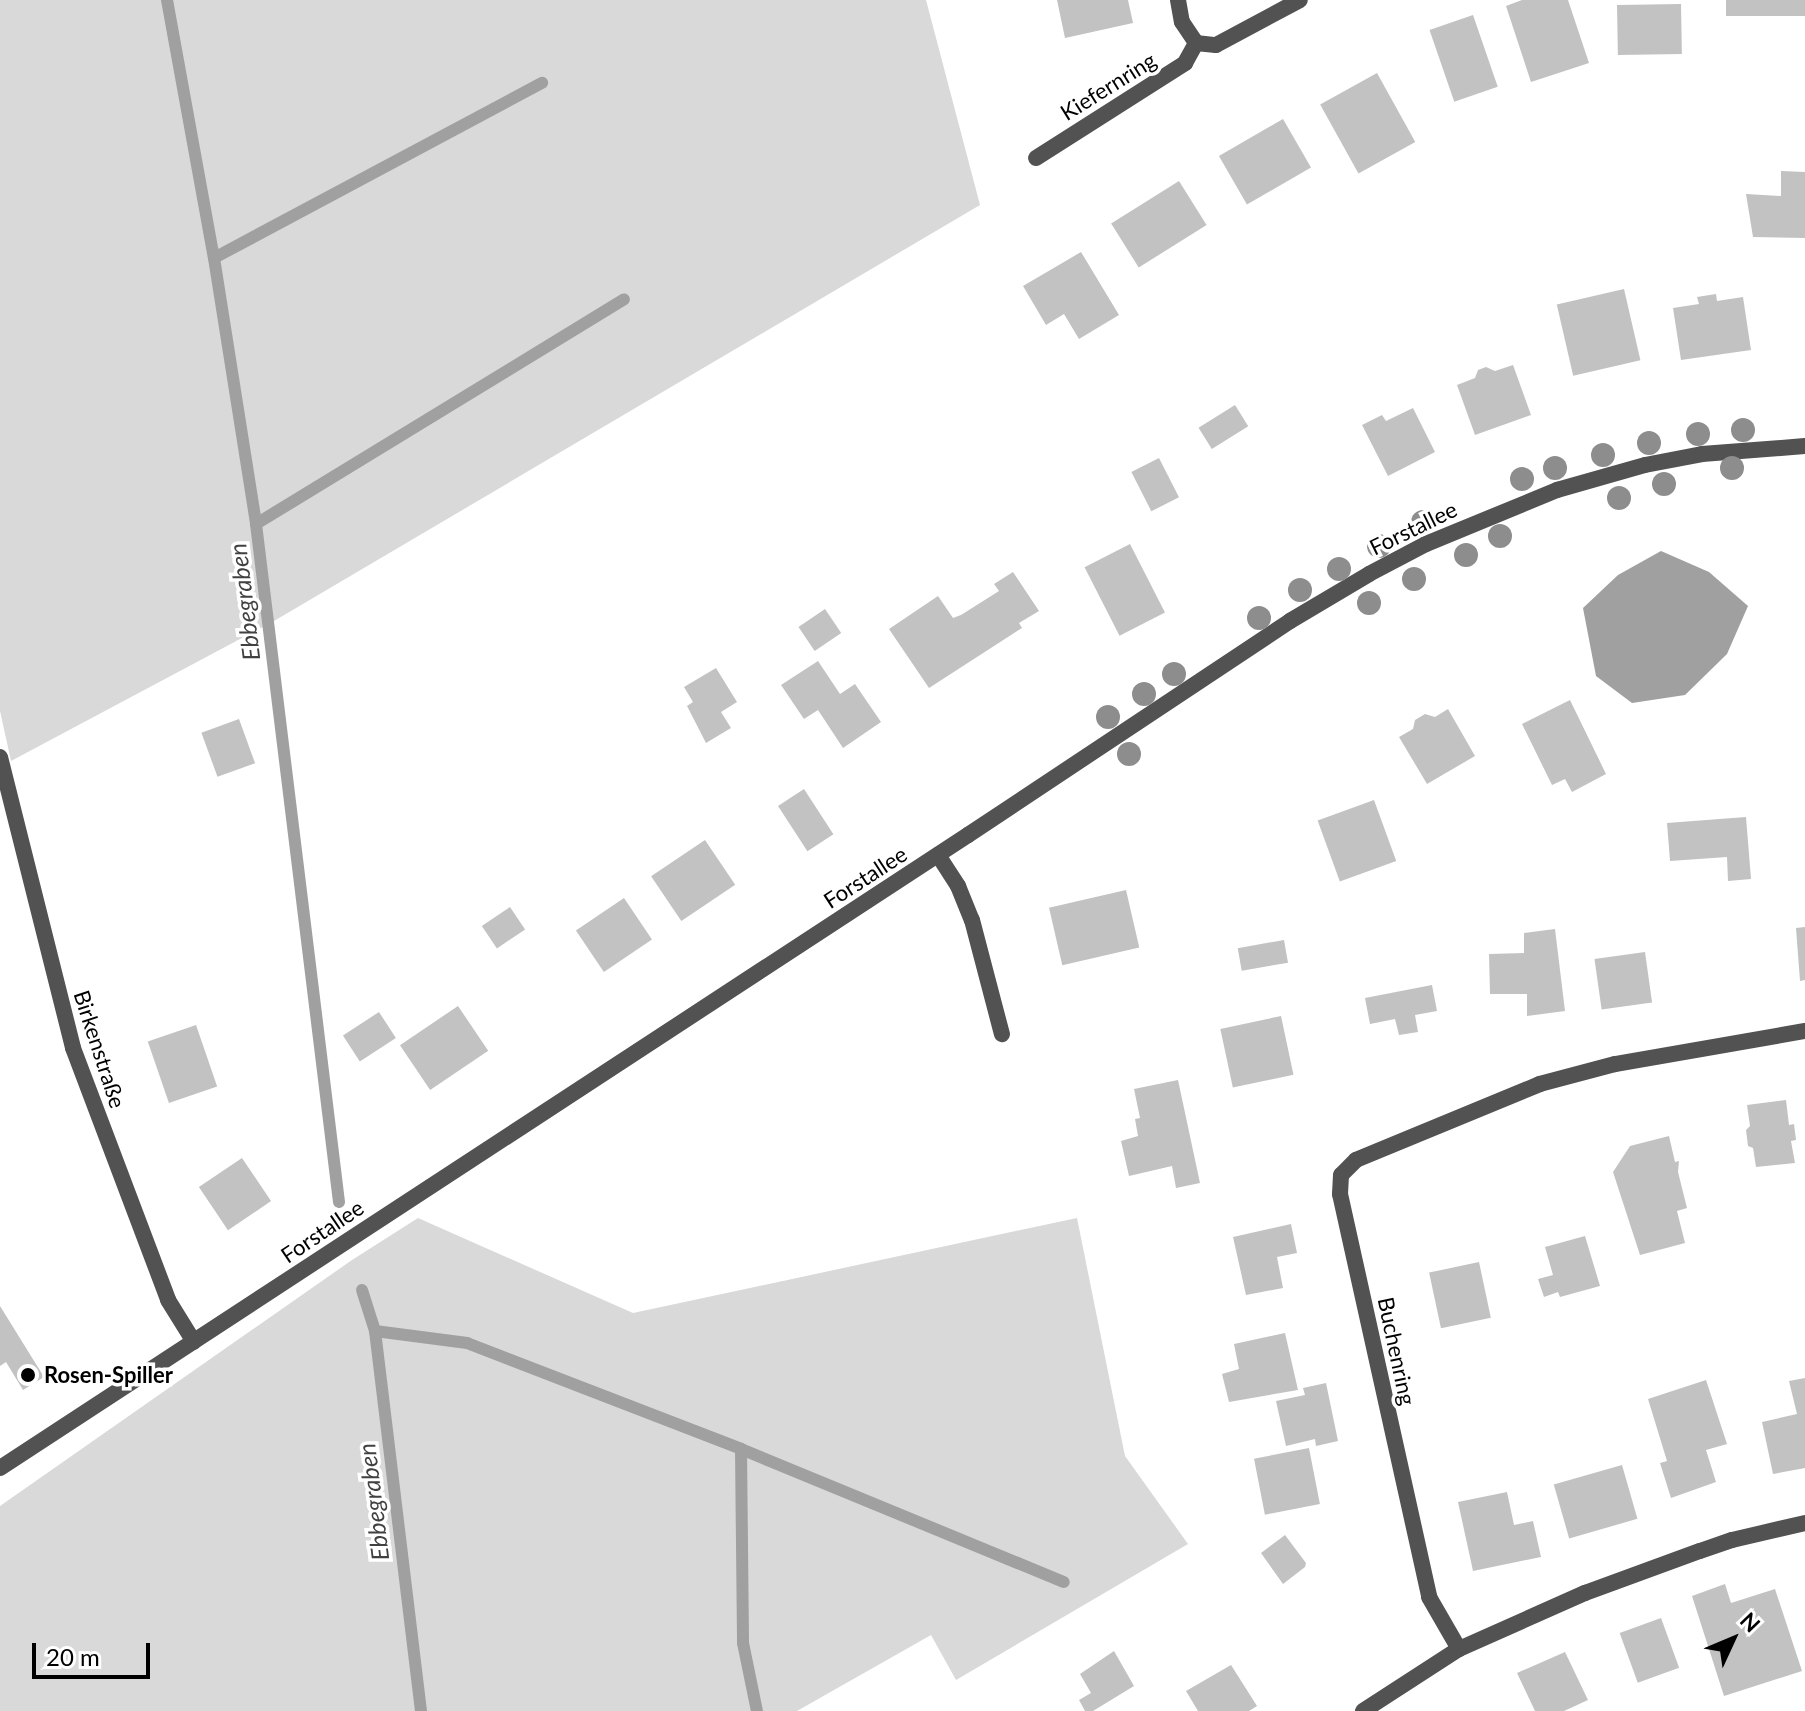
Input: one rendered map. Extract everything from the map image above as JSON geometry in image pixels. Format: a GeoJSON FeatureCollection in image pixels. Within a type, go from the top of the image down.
{"type":"FeatureCollection","features":[{"type":"Feature","properties":{"kind":"street"},"geometry":{"type":"LineString","coordinates":[[1178,0],[1182,22],[1196,43],[1216,45],[1300,0]]}},
{"type":"Feature","properties":{"kind":"street","name":"Kiefernring"},"geometry":{"type":"LineString","coordinates":[[1036,158],[1185,63],[1196,43]]}},
{"type":"Feature","properties":{"kind":"street","name":"Forstallee"},"geometry":{"type":"LineString","coordinates":[[0,1468],[938,855],[1290,621],[1426,544],[1557,490],[1645,465],[1702,454],[1805,446]]}},
{"type":"Feature","properties":{"kind":"street","name":"Birkenstraße"},"geometry":{"type":"LineString","coordinates":[[0,757],[73,1048],[168,1300],[194,1342]]}},
{"type":"Feature","properties":{"kind":"street"},"geometry":{"type":"LineString","coordinates":[[938,855],[958,886],[972,920],[1002,1034]]}},
{"type":"Feature","properties":{"kind":"street","name":"Buchenring"},"geometry":{"type":"LineString","coordinates":[[1459,1649],[1429,1597],[1340,1194],[1341,1175],[1356,1160],[1540,1084],[1615,1064],[1805,1031]]}},
{"type":"Feature","properties":{"kind":"street"},"geometry":{"type":"LineString","coordinates":[[1363,1711],[1459,1649],[1585,1593],[1732,1540],[1805,1523]]}},
{"type":"Feature","properties":{"kind":"shaded area"},"geometry":{"type":"Polygon","coordinates":[[[0,0],[926,0],[980,205],[274,621],[11,761],[0,711],[0,0]]]}},
{"type":"Feature","properties":{"kind":"shaded area"},"geometry":{"type":"Polygon","coordinates":[[[1661,551],[1709,572],[1748,606],[1727,654],[1685,695],[1632,703],[1596,676],[1583,608],[1618,575],[1661,551]]]}},
{"type":"Feature","properties":{"kind":"shaded area"},"geometry":{"type":"Polygon","coordinates":[[[418,1218],[633,1313],[1077,1218],[1125,1456],[1188,1544],[956,1680],[931,1635],[797,1711],[0,1711],[0,1506],[352,1260],[418,1218]]]}},
{"type":"Feature","properties":{"kind":"building"},"geometry":{"type":"Polygon","coordinates":[[[1057,0],[1128,0],[1133,23],[1065,38],[1057,0]]]}},
{"type":"Feature","properties":{"kind":"building"},"geometry":{"type":"Polygon","coordinates":[[[1522,0],[1568,0],[1589,63],[1531,82],[1506,6],[1522,0]]]}},
{"type":"Feature","properties":{"kind":"building"},"geometry":{"type":"Polygon","coordinates":[[[1726,0],[1805,0],[1805,16],[1726,16],[1726,0]]]}},
{"type":"Feature","properties":{"kind":"building"},"geometry":{"type":"Polygon","coordinates":[[[1681,4],[1682,54],[1618,55],[1617,5],[1681,4]]]}},
{"type":"Feature","properties":{"kind":"building"},"geometry":{"type":"Polygon","coordinates":[[[1473,15],[1498,87],[1454,102],[1430,30],[1473,15]]]}},
{"type":"Feature","properties":{"kind":"building"},"geometry":{"type":"Polygon","coordinates":[[[1377,73],[1415,142],[1358,174],[1320,105],[1377,73]]]}},
{"type":"Feature","properties":{"kind":"building"},"geometry":{"type":"Polygon","coordinates":[[[1283,119],[1311,167],[1247,204],[1219,156],[1283,119]]]}},
{"type":"Feature","properties":{"kind":"building"},"geometry":{"type":"Polygon","coordinates":[[[1781,171],[1805,172],[1805,238],[1753,237],[1746,194],[1781,196],[1781,171]]]}},
{"type":"Feature","properties":{"kind":"building"},"geometry":{"type":"Polygon","coordinates":[[[1179,181],[1207,225],[1139,267],[1111,223],[1179,181]]]}},
{"type":"Feature","properties":{"kind":"building"},"geometry":{"type":"Polygon","coordinates":[[[1081,252],[1119,315],[1079,339],[1064,314],[1046,325],[1023,286],[1081,252]]]}},
{"type":"Feature","properties":{"kind":"building"},"geometry":{"type":"Polygon","coordinates":[[[1624,289],[1640,360],[1573,376],[1557,305],[1624,289]]]}},
{"type":"Feature","properties":{"kind":"building"},"geometry":{"type":"Polygon","coordinates":[[[1716,294],[1717,301],[1743,297],[1751,350],[1681,360],[1673,308],[1699,304],[1697,297],[1716,294]]]}},
{"type":"Feature","properties":{"kind":"building"},"geometry":{"type":"Polygon","coordinates":[[[1513,365],[1531,415],[1475,435],[1457,385],[1475,378],[1478,370],[1486,367],[1495,371],[1513,365]]]}},
{"type":"Feature","properties":{"kind":"building"},"geometry":{"type":"Polygon","coordinates":[[[1235,405],[1248,426],[1212,449],[1199,428],[1235,405]]]}},
{"type":"Feature","properties":{"kind":"building"},"geometry":{"type":"Polygon","coordinates":[[[1413,408],[1435,452],[1388,476],[1362,425],[1382,415],[1386,421],[1413,408]]]}},
{"type":"Feature","properties":{"kind":"building"},"geometry":{"type":"Polygon","coordinates":[[[1159,458],[1179,497],[1151,511],[1131,472],[1159,458]]]}},
{"type":"Feature","properties":{"kind":"building"},"geometry":{"type":"Polygon","coordinates":[[[1130,544],[1165,613],[1120,636],[1085,567],[1130,544]]]}},
{"type":"Feature","properties":{"kind":"building"},"geometry":{"type":"Polygon","coordinates":[[[1013,572],[1039,611],[1019,623],[1022,628],[929,688],[889,629],[938,596],[953,618],[961,615],[999,591],[994,584],[1013,572]]]}},
{"type":"Feature","properties":{"kind":"building"},"geometry":{"type":"Polygon","coordinates":[[[825,609],[841,633],[815,651],[798,627],[825,609]]]}},
{"type":"Feature","properties":{"kind":"building"},"geometry":{"type":"Polygon","coordinates":[[[818,661],[840,694],[855,684],[881,722],[843,748],[818,710],[804,719],[781,685],[818,661]]]}},
{"type":"Feature","properties":{"kind":"building"},"geometry":{"type":"Polygon","coordinates":[[[716,668],[737,702],[721,712],[731,728],[706,743],[687,706],[693,702],[684,687],[716,668]]]}},
{"type":"Feature","properties":{"kind":"building"},"geometry":{"type":"Polygon","coordinates":[[[1570,700],[1606,774],[1572,792],[1565,779],[1552,785],[1522,724],[1570,700]]]}},
{"type":"Feature","properties":{"kind":"building"},"geometry":{"type":"Polygon","coordinates":[[[1448,709],[1475,756],[1427,784],[1399,737],[1413,729],[1415,720],[1425,714],[1435,717],[1448,709]]]}},
{"type":"Feature","properties":{"kind":"building"},"geometry":{"type":"Polygon","coordinates":[[[239,719],[255,763],[217,777],[201,733],[239,719]]]}},
{"type":"Feature","properties":{"kind":"building"},"geometry":{"type":"Polygon","coordinates":[[[804,789],[833,834],[807,851],[778,806],[804,789]]]}},
{"type":"Feature","properties":{"kind":"building"},"geometry":{"type":"Polygon","coordinates":[[[1374,800],[1396,861],[1340,882],[1318,821],[1374,800]]]}},
{"type":"Feature","properties":{"kind":"building"},"geometry":{"type":"Polygon","coordinates":[[[1746,817],[1751,879],[1728,881],[1727,857],[1670,861],[1667,823],[1746,817]]]}},
{"type":"Feature","properties":{"kind":"building"},"geometry":{"type":"Polygon","coordinates":[[[705,840],[735,885],[681,921],[651,876],[705,840]]]}},
{"type":"Feature","properties":{"kind":"building"},"geometry":{"type":"Polygon","coordinates":[[[1126,890],[1139,947],[1062,965],[1049,908],[1126,890]]]}},
{"type":"Feature","properties":{"kind":"building"},"geometry":{"type":"Polygon","coordinates":[[[624,898],[652,939],[604,972],[576,930],[624,898]]]}},
{"type":"Feature","properties":{"kind":"building"},"geometry":{"type":"Polygon","coordinates":[[[510,907],[525,929],[497,948],[482,926],[510,907]]]}},
{"type":"Feature","properties":{"kind":"building"},"geometry":{"type":"Polygon","coordinates":[[[1805,927],[1805,980],[1800,981],[1796,928],[1805,927]]]}},
{"type":"Feature","properties":{"kind":"building"},"geometry":{"type":"Polygon","coordinates":[[[1555,929],[1565,1011],[1527,1016],[1527,994],[1490,994],[1489,954],[1524,953],[1524,933],[1555,929]]]}},
{"type":"Feature","properties":{"kind":"building"},"geometry":{"type":"Polygon","coordinates":[[[1284,940],[1288,963],[1242,971],[1238,948],[1284,940]]]}},
{"type":"Feature","properties":{"kind":"building"},"geometry":{"type":"Polygon","coordinates":[[[1645,952],[1652,1003],[1602,1010],[1594,959],[1645,952]]]}},
{"type":"Feature","properties":{"kind":"building"},"geometry":{"type":"Polygon","coordinates":[[[1432,985],[1437,1011],[1415,1015],[1418,1032],[1399,1035],[1395,1019],[1370,1024],[1365,998],[1432,985]]]}},
{"type":"Feature","properties":{"kind":"building"},"geometry":{"type":"Polygon","coordinates":[[[458,1006],[488,1051],[430,1090],[400,1045],[458,1006]]]}},
{"type":"Feature","properties":{"kind":"building"},"geometry":{"type":"Polygon","coordinates":[[[379,1012],[396,1038],[360,1061],[343,1035],[379,1012]]]}},
{"type":"Feature","properties":{"kind":"building"},"geometry":{"type":"Polygon","coordinates":[[[1281,1016],[1293,1075],[1233,1088],[1220,1029],[1281,1016]]]}},
{"type":"Feature","properties":{"kind":"building"},"geometry":{"type":"Polygon","coordinates":[[[196,1025],[217,1086],[169,1103],[148,1042],[196,1025]]]}},
{"type":"Feature","properties":{"kind":"building"},"geometry":{"type":"Polygon","coordinates":[[[1178,1080],[1200,1183],[1176,1188],[1172,1166],[1129,1176],[1121,1141],[1138,1136],[1135,1119],[1140,1118],[1134,1089],[1178,1080]]]}},
{"type":"Feature","properties":{"kind":"building"},"geometry":{"type":"Polygon","coordinates":[[[1786,1100],[1789,1125],[1794,1124],[1796,1140],[1791,1141],[1795,1163],[1756,1167],[1753,1148],[1748,1146],[1746,1130],[1750,1126],[1747,1105],[1786,1100]]]}},
{"type":"Feature","properties":{"kind":"building"},"geometry":{"type":"Polygon","coordinates":[[[1669,1136],[1675,1162],[1679,1161],[1678,1172],[1687,1208],[1677,1211],[1685,1243],[1640,1255],[1613,1172],[1630,1146],[1669,1136]]]}},
{"type":"Feature","properties":{"kind":"building"},"geometry":{"type":"Polygon","coordinates":[[[242,1158],[271,1201],[228,1230],[199,1187],[242,1158]]]}},
{"type":"Feature","properties":{"kind":"building"},"geometry":{"type":"Polygon","coordinates":[[[1291,1224],[1297,1253],[1277,1257],[1283,1288],[1246,1295],[1233,1237],[1291,1224]]]}},
{"type":"Feature","properties":{"kind":"building"},"geometry":{"type":"Polygon","coordinates":[[[1585,1236],[1600,1286],[1560,1297],[1558,1292],[1544,1297],[1538,1279],[1553,1275],[1545,1247],[1585,1236]]]}},
{"type":"Feature","properties":{"kind":"building"},"geometry":{"type":"Polygon","coordinates":[[[1479,1262],[1491,1318],[1441,1328],[1429,1273],[1479,1262]]]}},
{"type":"Feature","properties":{"kind":"building"},"geometry":{"type":"Polygon","coordinates":[[[0,1306],[44,1377],[23,1390],[6,1362],[0,1366],[0,1306]]]}},
{"type":"Feature","properties":{"kind":"building"},"geometry":{"type":"Polygon","coordinates":[[[1285,1333],[1298,1390],[1229,1402],[1222,1374],[1239,1369],[1234,1344],[1285,1333]]]}},
{"type":"Feature","properties":{"kind":"building"},"geometry":{"type":"Polygon","coordinates":[[[1805,1378],[1805,1468],[1773,1474],[1762,1422],[1797,1414],[1789,1381],[1805,1378]]]}},
{"type":"Feature","properties":{"kind":"building"},"geometry":{"type":"Polygon","coordinates":[[[1706,1380],[1727,1444],[1706,1450],[1716,1482],[1671,1498],[1660,1463],[1667,1461],[1648,1399],[1706,1380]]]}},
{"type":"Feature","properties":{"kind":"building"},"geometry":{"type":"Polygon","coordinates":[[[1326,1383],[1338,1441],[1316,1446],[1315,1439],[1286,1446],[1276,1401],[1305,1395],[1303,1388],[1326,1383]]]}},
{"type":"Feature","properties":{"kind":"building"},"geometry":{"type":"Polygon","coordinates":[[[1309,1448],[1320,1504],[1265,1515],[1254,1459],[1309,1448]]]}},
{"type":"Feature","properties":{"kind":"building"},"geometry":{"type":"Polygon","coordinates":[[[1622,1465],[1637,1519],[1569,1538],[1554,1485],[1622,1465]]]}},
{"type":"Feature","properties":{"kind":"building"},"geometry":{"type":"Polygon","coordinates":[[[1507,1492],[1514,1525],[1533,1521],[1541,1557],[1473,1571],[1458,1502],[1507,1492]]]}},
{"type":"Feature","properties":{"kind":"building"},"geometry":{"type":"Polygon","coordinates":[[[1285,1535],[1306,1563],[1283,1584],[1261,1553],[1285,1535]]]}},
{"type":"Feature","properties":{"kind":"building"},"geometry":{"type":"Polygon","coordinates":[[[1725,1584],[1731,1603],[1775,1589],[1802,1671],[1724,1696],[1692,1596],[1725,1584]]]}},
{"type":"Feature","properties":{"kind":"building"},"geometry":{"type":"Polygon","coordinates":[[[1661,1618],[1679,1668],[1638,1683],[1620,1633],[1661,1618]]]}},
{"type":"Feature","properties":{"kind":"building"},"geometry":{"type":"Polygon","coordinates":[[[1114,1651],[1134,1686],[1093,1711],[1085,1711],[1079,1700],[1091,1693],[1080,1674],[1114,1651]]]}},
{"type":"Feature","properties":{"kind":"building"},"geometry":{"type":"Polygon","coordinates":[[[1565,1652],[1588,1700],[1564,1711],[1535,1711],[1517,1673],[1565,1652]]]}},
{"type":"Feature","properties":{"kind":"building"},"geometry":{"type":"Polygon","coordinates":[[[1231,1665],[1257,1706],[1249,1711],[1198,1711],[1186,1691],[1231,1665]]]}},
{"type":"Feature","properties":{"kind":"waterway","name":"Ebbegraben"},"geometry":{"type":"LineString","coordinates":[[167,0],[214,258],[256,524],[339,1202]]}},
{"type":"Feature","properties":{"kind":"waterway"},"geometry":{"type":"LineString","coordinates":[[214,258],[542,83]]}},
{"type":"Feature","properties":{"kind":"waterway"},"geometry":{"type":"LineString","coordinates":[[256,524],[624,299]]}},
{"type":"Feature","properties":{"kind":"waterway","name":"Ebbegraben"},"geometry":{"type":"LineString","coordinates":[[362,1290],[375,1331],[421,1711]]}},
{"type":"Feature","properties":{"kind":"waterway"},"geometry":{"type":"LineString","coordinates":[[375,1331],[467,1343],[741,1449],[1064,1582]]}},
{"type":"Feature","properties":{"kind":"waterway"},"geometry":{"type":"LineString","coordinates":[[741,1449],[743,1643],[757,1711]]}},
{"type":"Feature","properties":{"kind":"place","name":"Rosen-Spiller"},"geometry":{"type":"Point","coordinates":[28,1375]}}]}
